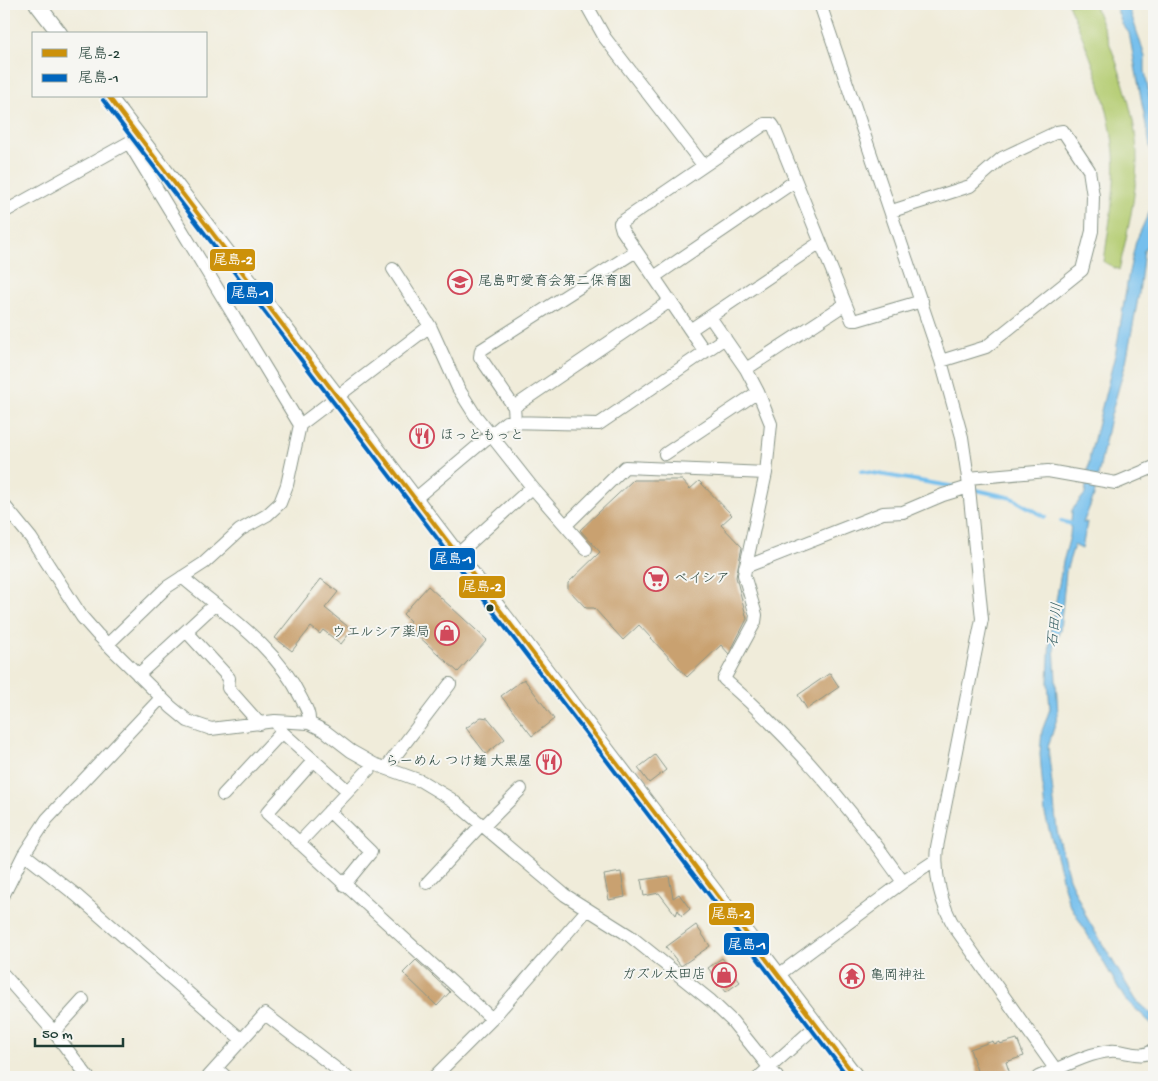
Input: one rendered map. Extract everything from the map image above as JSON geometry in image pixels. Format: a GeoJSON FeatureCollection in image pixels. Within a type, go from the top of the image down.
{"type":"FeatureCollection","features":[{"type":"Feature","properties":{"kind":"main road"},"geometry":{"type":"LineString","coordinates":[[37,4],[58,32]]}},
{"type":"Feature","properties":{"kind":"main road"},"geometry":{"type":"LineString","coordinates":[[109,98],[134,140],[416,498],[856,1077]]}},
{"type":"Feature","properties":{"kind":"street"},"geometry":{"type":"LineString","coordinates":[[586,4],[605,38],[703,165]]}},
{"type":"Feature","properties":{"kind":"street"},"geometry":{"type":"LineString","coordinates":[[820,4],[892,211],[941,361],[962,437],[969,483],[982,619],[936,860],[948,916],[1058,1074]]}},
{"type":"Feature","properties":{"kind":"street"},"geometry":{"type":"LineString","coordinates":[[705,352],[620,226],[622,221],[703,165],[769,123],[774,127],[849,317],[857,320],[922,301]]}},
{"type":"Feature","properties":{"kind":"street"},"geometry":{"type":"LineString","coordinates":[[892,211],[970,186],[1002,158],[1057,132],[1063,131],[1089,170],[1093,196],[1092,231],[1088,237],[1085,263],[1082,270],[986,347],[941,361]]}},
{"type":"Feature","properties":{"kind":"street"},"geometry":{"type":"LineString","coordinates":[[4,212],[134,140],[300,425]]}},
{"type":"Feature","properties":{"kind":"street"},"geometry":{"type":"LineString","coordinates":[[654,277],[795,181]]}},
{"type":"Feature","properties":{"kind":"street"},"geometry":{"type":"LineString","coordinates":[[690,330],[819,243]]}},
{"type":"Feature","properties":{"kind":"street"},"geometry":{"type":"LineString","coordinates":[[515,421],[514,407],[480,356],[481,350],[636,251]]}},
{"type":"Feature","properties":{"kind":"street"},"geometry":{"type":"LineString","coordinates":[[393,269],[430,326],[458,388],[475,414],[532,487],[586,549]]}},
{"type":"Feature","properties":{"kind":"street"},"geometry":{"type":"LineString","coordinates":[[514,407],[670,301]]}},
{"type":"Feature","properties":{"kind":"street"},"geometry":{"type":"LineString","coordinates":[[746,369],[844,304]]}},
{"type":"Feature","properties":{"kind":"street"},"geometry":{"type":"LineString","coordinates":[[710,317],[746,369],[771,424],[766,473],[744,575],[756,615],[752,629],[724,679],[784,735],[865,829],[903,882]]}},
{"type":"Feature","properties":{"kind":"street"},"geometry":{"type":"LineString","coordinates":[[107,645],[167,588],[211,556],[240,530],[267,515],[280,503],[287,485],[300,425],[430,326]]}},
{"type":"Feature","properties":{"kind":"street"},"geometry":{"type":"LineString","coordinates":[[416,498],[506,422],[599,424],[725,338]]}},
{"type":"Feature","properties":{"kind":"street"},"geometry":{"type":"LineString","coordinates":[[666,454],[758,392]]}},
{"type":"Feature","properties":{"kind":"street"},"geometry":{"type":"LineString","coordinates":[[566,525],[625,467],[766,473]]}},
{"type":"Feature","properties":{"kind":"street"},"geometry":{"type":"LineString","coordinates":[[746,567],[884,513],[903,512],[969,483],[1048,471],[1069,473],[1112,482],[1128,479],[1154,467]]}},
{"type":"Feature","properties":{"kind":"street"},"geometry":{"type":"LineString","coordinates":[[458,554],[532,487]]}},
{"type":"Feature","properties":{"kind":"street"},"geometry":{"type":"LineString","coordinates":[[4,504],[30,538],[82,617],[107,645],[161,698],[188,721],[202,727],[224,729],[260,724],[278,727],[309,723],[325,730],[351,751],[380,766],[421,781],[450,799],[483,825],[546,880],[587,910],[630,936],[722,1011],[773,1072]]}},
{"type":"Feature","properties":{"kind":"street"},"geometry":{"type":"LineString","coordinates":[[182,577],[276,658],[289,675],[308,711],[309,723]]}},
{"type":"Feature","properties":{"kind":"street"},"geometry":{"type":"LineString","coordinates":[[138,675],[214,605]]}},
{"type":"Feature","properties":{"kind":"street"},"geometry":{"type":"LineString","coordinates":[[186,631],[229,678],[228,688],[260,724]]}},
{"type":"Feature","properties":{"kind":"street"},"geometry":{"type":"LineString","coordinates":[[299,843],[348,791],[380,766],[450,684]]}},
{"type":"Feature","properties":{"kind":"street"},"geometry":{"type":"LineString","coordinates":[[4,894],[24,854],[47,819],[161,698]]}},
{"type":"Feature","properties":{"kind":"street"},"geometry":{"type":"LineString","coordinates":[[278,727],[348,791]]}},
{"type":"Feature","properties":{"kind":"street"},"geometry":{"type":"LineString","coordinates":[[223,794],[278,727]]}},
{"type":"Feature","properties":{"kind":"street"},"geometry":{"type":"LineString","coordinates":[[314,760],[267,813],[492,1019]]}},
{"type":"Feature","properties":{"kind":"street"},"geometry":{"type":"LineString","coordinates":[[427,883],[521,789]]}},
{"type":"Feature","properties":{"kind":"street"},"geometry":{"type":"LineString","coordinates":[[329,811],[371,852],[366,861],[344,885]]}},
{"type":"Feature","properties":{"kind":"street"},"geometry":{"type":"LineString","coordinates":[[24,854],[76,895],[241,1039]]}},
{"type":"Feature","properties":{"kind":"street"},"geometry":{"type":"LineString","coordinates":[[778,976],[903,882],[936,860]]}},
{"type":"Feature","properties":{"kind":"street"},"geometry":{"type":"LineString","coordinates":[[434,1077],[492,1019],[587,910]]}},
{"type":"Feature","properties":{"kind":"street"},"geometry":{"type":"LineString","coordinates":[[4,975],[54,1032],[88,1077]]}},
{"type":"Feature","properties":{"kind":"street"},"geometry":{"type":"LineString","coordinates":[[54,1032],[83,1000]]}},
{"type":"Feature","properties":{"kind":"street"},"geometry":{"type":"LineString","coordinates":[[226,1077],[212,1073],[265,1014],[347,1077]]}},
{"type":"Feature","properties":{"kind":"street"},"geometry":{"type":"LineString","coordinates":[[758,1077],[773,1072],[816,1026]]}},
{"type":"Feature","properties":{"kind":"street"},"geometry":{"type":"LineString","coordinates":[[1038,1077],[1058,1074],[1096,1054],[1113,1051],[1149,1052]]}},
{"type":"Feature","properties":{"kind":"green space"},"geometry":{"type":"Polygon","coordinates":[[[1068,4],[1094,4],[1123,81],[1133,122],[1137,161],[1135,189],[1119,270],[1104,262],[1112,207],[1115,165],[1108,114],[1097,76],[1068,4]]]}},
{"type":"Feature","properties":{"kind":"water"},"geometry":{"type":"Polygon","coordinates":[[[1115,4],[1128,4],[1145,57],[1145,71],[1154,123],[1154,168],[1129,33],[1122,24],[1115,4]]]}},
{"type":"Feature","properties":{"kind":"water","name":"石田川"},"geometry":{"type":"Polygon","coordinates":[[[1154,178],[1154,237],[1144,250],[1139,293],[1126,362],[1109,422],[1094,496],[1083,523],[1087,522],[1082,549],[1074,545],[1066,571],[1060,630],[1054,646],[1058,715],[1048,747],[1057,831],[1069,878],[1087,918],[1136,1000],[1154,1016],[1154,1026],[1125,999],[1068,901],[1045,814],[1040,754],[1042,731],[1050,709],[1048,682],[1050,634],[1063,562],[1070,536],[1072,510],[1085,494],[1090,455],[1116,351],[1129,272],[1136,241],[1151,208],[1154,178]]]}},
{"type":"Feature","properties":{"kind":"building","name":"ベイシア"},"geometry":{"type":"Polygon","coordinates":[[[633,480],[682,480],[690,489],[699,481],[732,515],[721,525],[742,547],[736,577],[747,619],[729,654],[721,645],[687,677],[639,625],[623,640],[594,608],[586,608],[568,589],[568,583],[600,552],[580,530],[633,480]]]}},
{"type":"Feature","properties":{"kind":"building"},"geometry":{"type":"Polygon","coordinates":[[[321,579],[338,592],[325,608],[352,630],[341,644],[323,630],[320,634],[311,627],[292,651],[275,638],[321,579]]]}},
{"type":"Feature","properties":{"kind":"building","name":"ウエルシア薬局"},"geometry":{"type":"Polygon","coordinates":[[[428,586],[487,640],[458,672],[406,625],[410,621],[403,614],[428,586]]]}},
{"type":"Feature","properties":{"kind":"building"},"geometry":{"type":"Polygon","coordinates":[[[830,673],[839,687],[807,709],[798,695],[830,673]]]}},
{"type":"Feature","properties":{"kind":"building"},"geometry":{"type":"Polygon","coordinates":[[[524,679],[554,719],[532,736],[501,696],[524,679]]]}},
{"type":"Feature","properties":{"kind":"building"},"geometry":{"type":"Polygon","coordinates":[[[481,717],[488,718],[505,739],[486,754],[466,728],[481,717]]]}},
{"type":"Feature","properties":{"kind":"building"},"geometry":{"type":"Polygon","coordinates":[[[655,755],[666,770],[649,783],[638,768],[655,755]]]}},
{"type":"Feature","properties":{"kind":"building"},"geometry":{"type":"Polygon","coordinates":[[[621,872],[625,897],[609,900],[604,875],[621,872]]]}},
{"type":"Feature","properties":{"kind":"building"},"geometry":{"type":"Polygon","coordinates":[[[669,876],[673,898],[679,894],[690,909],[682,916],[678,910],[676,915],[659,893],[644,896],[641,880],[669,876]]]}},
{"type":"Feature","properties":{"kind":"building"},"geometry":{"type":"Polygon","coordinates":[[[696,925],[710,946],[681,966],[666,947],[696,925]]]}},
{"type":"Feature","properties":{"kind":"building"},"geometry":{"type":"Polygon","coordinates":[[[722,958],[740,982],[726,992],[708,968],[722,958]]]}},
{"type":"Feature","properties":{"kind":"building"},"geometry":{"type":"Polygon","coordinates":[[[416,960],[450,992],[437,1006],[403,973],[416,960]]]}},
{"type":"Feature","properties":{"kind":"building"},"geometry":{"type":"Polygon","coordinates":[[[1017,1039],[1024,1056],[1006,1062],[1011,1077],[979,1077],[970,1049],[993,1041],[994,1044],[1000,1042],[1000,1044],[1017,1039]]]}},
{"type":"Feature","properties":{"kind":"waterway"},"geometry":{"type":"LineString","coordinates":[[861,471],[955,487]]}},
{"type":"Feature","properties":{"kind":"waterway"},"geometry":{"type":"LineString","coordinates":[[972,489],[1012,498],[1045,517]]}},
{"type":"Feature","properties":{"kind":"waterway"},"geometry":{"type":"LineString","coordinates":[[1061,521],[1076,525]]}},
{"type":"Feature","properties":{"kind":"transit line","name":"尾島-2"},"geometry":{"type":"LineString","coordinates":[[110,98],[856,1077]]}},
{"type":"Feature","properties":{"kind":"transit line","name":"尾島-1"},"geometry":{"type":"LineString","coordinates":[[103,100],[848,1077]]}},
{"type":"Feature","properties":{"kind":"place","name":"尾島町愛育会第二保育園"},"geometry":{"type":"Point","coordinates":[460,282]}},
{"type":"Feature","properties":{"kind":"place","name":"ほっともっと"},"geometry":{"type":"Point","coordinates":[422,436]}},
{"type":"Feature","properties":{"kind":"place","name":"ベイシア"},"geometry":{"type":"Point","coordinates":[656,579]}},
{"type":"Feature","properties":{"kind":"place","name":"ウエルシア薬局"},"geometry":{"type":"Point","coordinates":[447,633]}},
{"type":"Feature","properties":{"kind":"place","name":"らーめん つけ麺 大黒屋"},"geometry":{"type":"Point","coordinates":[549,762]}},
{"type":"Feature","properties":{"kind":"place","name":"ガズル太田店"},"geometry":{"type":"Point","coordinates":[724,975]}},
{"type":"Feature","properties":{"kind":"place","name":"亀岡神社"},"geometry":{"type":"Point","coordinates":[852,976]}}]}
